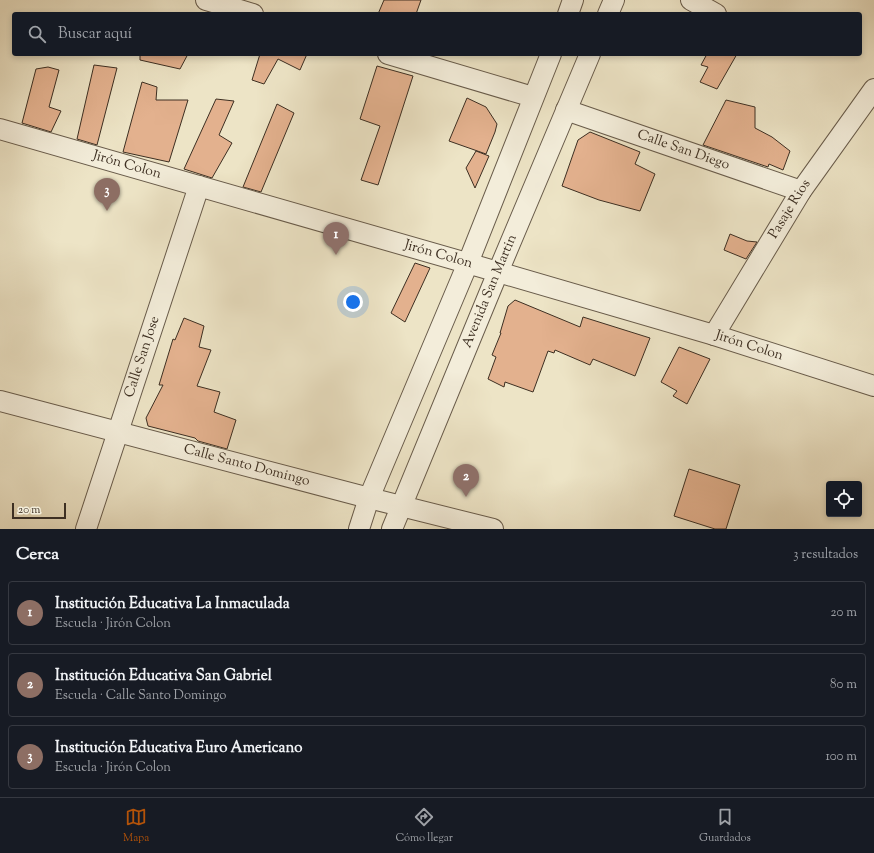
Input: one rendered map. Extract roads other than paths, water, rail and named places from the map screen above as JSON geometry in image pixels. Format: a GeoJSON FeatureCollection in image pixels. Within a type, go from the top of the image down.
{"type":"FeatureCollection","features":[{"type":"Feature","properties":{"kind":"street"},"geometry":{"type":"LineString","coordinates":[[206,0],[246,12]]}},
{"type":"Feature","properties":{"kind":"street"},"geometry":{"type":"LineString","coordinates":[[569,12],[573,0]]}},
{"type":"Feature","properties":{"kind":"street"},"geometry":{"type":"LineString","coordinates":[[609,12],[614,0]]}},
{"type":"Feature","properties":{"kind":"street"},"geometry":{"type":"LineString","coordinates":[[691,0],[712,12]]}},
{"type":"Feature","properties":{"kind":"street"},"geometry":{"type":"LineString","coordinates":[[395,56],[533,97]]}},
{"type":"Feature","properties":{"kind":"street"},"geometry":{"type":"LineString","coordinates":[[359,529],[369,498],[468,263],[550,56]]}},
{"type":"Feature","properties":{"kind":"street","name":"Avenida San Martin"},"geometry":{"type":"LineString","coordinates":[[392,529],[400,506],[589,56]]}},
{"type":"Feature","properties":{"kind":"street","name":"Pasaje Rios"},"geometry":{"type":"LineString","coordinates":[[714,335],[801,192],[874,89]]}},
{"type":"Feature","properties":{"kind":"street","name":"Calle San Diego"},"geometry":{"type":"LineString","coordinates":[[566,110],[801,192]]}},
{"type":"Feature","properties":{"kind":"street","name":"Jirón Colon"},"geometry":{"type":"LineString","coordinates":[[0,129],[714,335],[874,386]]}},
{"type":"Feature","properties":{"kind":"street","name":"Calle San Jose"},"geometry":{"type":"LineString","coordinates":[[86,529],[199,186]]}},
{"type":"Feature","properties":{"kind":"street","name":"Calle Santo Domingo"},"geometry":{"type":"LineString","coordinates":[[0,401],[493,529]]}},
{"type":"Feature","properties":{"kind":"place","name":"Institución Educativa Euro Americano"},"geometry":{"type":"Point","coordinates":[107,211]}},
{"type":"Feature","properties":{"kind":"place","name":"Institución Educativa La Inmaculada"},"geometry":{"type":"Point","coordinates":[336,255]}},
{"type":"Feature","properties":{"kind":"place","name":"Institución Educativa San Gabriel"},"geometry":{"type":"Point","coordinates":[466,497]}}]}
